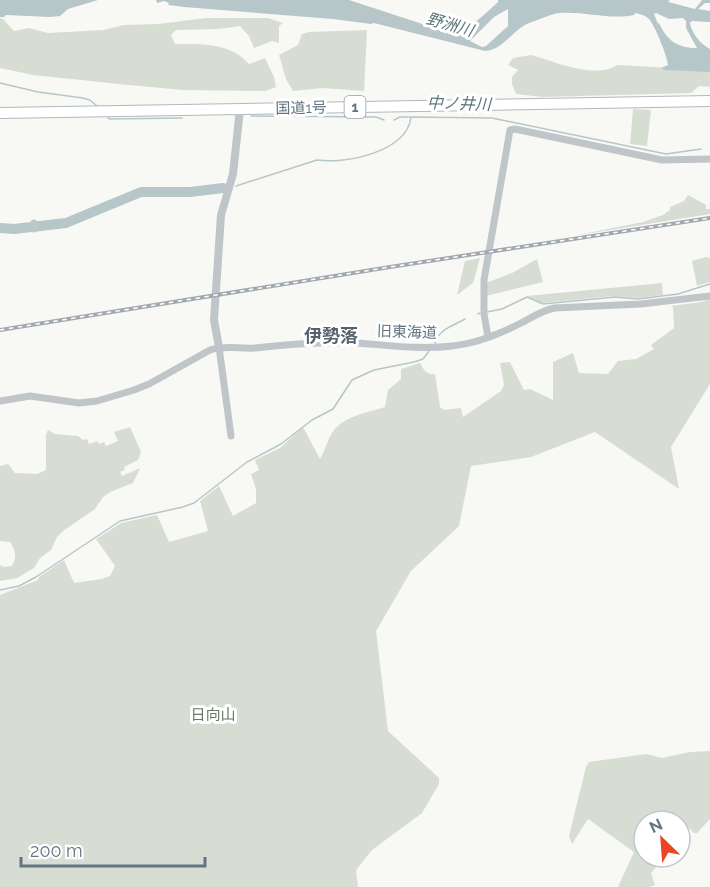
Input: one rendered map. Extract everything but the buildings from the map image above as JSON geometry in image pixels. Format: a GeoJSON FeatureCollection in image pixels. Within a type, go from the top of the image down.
{"type":"FeatureCollection","features":[{"type":"Feature","properties":{"kind":"highway","name":"国道1号"},"geometry":{"type":"LineString","coordinates":[[0,113],[710,101]]}},
{"type":"Feature","properties":{"kind":"street"},"geometry":{"type":"LineString","coordinates":[[231,436],[214,320],[221,215],[233,174],[240,109]]}},
{"type":"Feature","properties":{"kind":"street"},"geometry":{"type":"LineString","coordinates":[[489,337],[484,314],[484,280],[510,130],[515,129],[662,160],[710,159]]}},
{"type":"Feature","properties":{"kind":"street","name":"旧東海道"},"geometry":{"type":"LineString","coordinates":[[0,401],[30,396],[79,403],[97,401],[134,390],[219,347],[243,348],[289,343],[429,348],[459,345],[489,337],[521,324],[542,311],[554,308],[641,304],[710,296]]}},
{"type":"Feature","properties":{"kind":"green space"},"geometry":{"type":"Polygon","coordinates":[[[0,18],[14,31],[29,28],[48,33],[103,30],[124,25],[158,24],[206,18],[268,18],[283,23],[279,26],[279,43],[272,41],[254,48],[249,36],[240,26],[176,30],[171,35],[175,44],[224,48],[249,64],[265,58],[276,87],[265,91],[182,90],[33,75],[0,68],[0,18]]]}},
{"type":"Feature","properties":{"kind":"green space"},"geometry":{"type":"Polygon","coordinates":[[[367,30],[364,91],[322,88],[293,91],[286,79],[279,55],[298,45],[302,34],[367,30]]]}},
{"type":"Feature","properties":{"kind":"green space"},"geometry":{"type":"Polygon","coordinates":[[[531,55],[586,70],[598,71],[617,65],[706,70],[710,73],[710,87],[699,86],[691,93],[542,97],[516,94],[512,77],[518,70],[508,65],[513,58],[531,55]]]}},
{"type":"Feature","properties":{"kind":"green space"},"geometry":{"type":"Polygon","coordinates":[[[633,109],[651,110],[647,146],[630,144],[633,109]]]}},
{"type":"Feature","properties":{"kind":"green space"},"geometry":{"type":"Polygon","coordinates":[[[688,195],[706,205],[706,209],[710,209],[710,214],[573,236],[643,222],[663,215],[670,210],[670,207],[684,201],[688,195]]]}},
{"type":"Feature","properties":{"kind":"green space"},"geometry":{"type":"Polygon","coordinates":[[[480,258],[473,283],[457,295],[465,261],[480,258]]]}},
{"type":"Feature","properties":{"kind":"green space"},"geometry":{"type":"Polygon","coordinates":[[[710,258],[710,282],[697,286],[692,261],[710,258]]]}},
{"type":"Feature","properties":{"kind":"green space"},"geometry":{"type":"Polygon","coordinates":[[[537,259],[543,282],[486,296],[486,283],[512,273],[537,259]]]}},
{"type":"Feature","properties":{"kind":"green space"},"geometry":{"type":"Polygon","coordinates":[[[662,283],[663,295],[638,298],[613,296],[542,303],[527,296],[662,283]]]}},
{"type":"Feature","properties":{"kind":"green space","name":"日向山"},"geometry":{"type":"Polygon","coordinates":[[[710,299],[710,384],[671,447],[679,489],[595,432],[531,457],[471,466],[459,526],[411,571],[376,631],[388,731],[439,778],[439,784],[422,813],[372,850],[356,870],[358,887],[0,887],[0,595],[38,580],[64,560],[74,583],[110,576],[115,566],[96,539],[121,523],[157,515],[169,542],[208,531],[200,501],[219,486],[233,516],[256,503],[256,489],[251,474],[259,470],[255,460],[280,448],[303,427],[320,459],[332,433],[342,423],[385,407],[388,390],[401,379],[401,369],[420,363],[427,373],[435,374],[440,407],[444,410],[461,408],[463,417],[501,391],[504,385],[500,363],[510,362],[524,390],[530,389],[553,400],[553,362],[573,353],[579,373],[608,374],[618,361],[636,359],[654,349],[651,345],[674,328],[673,307],[671,306],[710,299]]]}},
{"type":"Feature","properties":{"kind":"green space"},"geometry":{"type":"Polygon","coordinates":[[[130,427],[141,452],[138,460],[124,467],[125,470],[120,472],[122,476],[140,468],[133,483],[110,492],[103,497],[95,509],[63,531],[57,537],[51,550],[40,558],[34,568],[17,578],[0,581],[0,565],[12,566],[15,551],[10,542],[0,541],[0,466],[8,464],[15,473],[37,474],[46,470],[48,430],[55,434],[87,439],[89,444],[97,441],[99,444],[104,442],[106,446],[118,441],[114,432],[130,427]]]}},
{"type":"Feature","properties":{"kind":"green space"},"geometry":{"type":"Polygon","coordinates":[[[710,751],[710,819],[697,833],[692,831],[692,809],[632,809],[632,851],[588,819],[572,844],[569,836],[589,762],[646,754],[662,758],[690,752],[710,751]]]}},
{"type":"Feature","properties":{"kind":"green space"},"geometry":{"type":"Polygon","coordinates":[[[632,856],[632,869],[654,869],[651,873],[655,885],[618,887],[632,856]]]}},
{"type":"Feature","properties":{"kind":"shaded area"},"geometry":{"type":"Polygon","coordinates":[[[0,0],[98,0],[68,9],[60,16],[6,15],[0,17],[0,0]]]}},
{"type":"Feature","properties":{"kind":"shaded area"},"geometry":{"type":"Polygon","coordinates":[[[156,0],[349,0],[453,34],[477,21],[498,0],[670,0],[668,2],[695,9],[702,0],[710,0],[710,3],[705,3],[698,9],[710,11],[710,22],[692,21],[690,23],[697,38],[710,49],[710,72],[661,68],[668,65],[657,34],[649,19],[635,13],[615,17],[578,13],[556,14],[520,28],[498,47],[485,51],[374,23],[184,7],[168,5],[169,3],[164,1],[157,3],[156,0]],[[508,9],[494,17],[470,41],[482,47],[486,46],[508,26],[508,9]],[[654,14],[658,24],[670,39],[684,47],[697,48],[683,18],[669,19],[654,14]]]}},
{"type":"Feature","properties":{"kind":"waterway"},"geometry":{"type":"LineString","coordinates":[[0,83],[38,92],[83,98],[97,106]]}},
{"type":"Feature","properties":{"kind":"waterway"},"geometry":{"type":"LineString","coordinates":[[251,116],[376,117],[384,120]]}},
{"type":"Feature","properties":{"kind":"waterway"},"geometry":{"type":"LineString","coordinates":[[394,120],[400,117],[410,117]]}},
{"type":"Feature","properties":{"kind":"waterway","name":"中ノ井川"},"geometry":{"type":"LineString","coordinates":[[236,186],[317,160],[343,160],[373,153],[399,139],[407,129],[411,117],[492,118],[666,154],[701,149]]}},
{"type":"Feature","properties":{"kind":"waterway"},"geometry":{"type":"LineString","coordinates":[[108,118],[182,118]]}},
{"type":"Feature","properties":{"kind":"waterway","name":"中ノ井川"},"geometry":{"type":"LineString","coordinates":[[0,228],[14,229],[66,223],[141,192],[190,192],[223,188]]}},
{"type":"Feature","properties":{"kind":"waterway"},"geometry":{"type":"LineString","coordinates":[[487,312],[502,309],[527,297],[543,304],[615,297],[638,299],[678,294],[710,284]]}},
{"type":"Feature","properties":{"kind":"waterway"},"geometry":{"type":"LineString","coordinates":[[435,343],[443,331],[465,319]]}},
{"type":"Feature","properties":{"kind":"waterway"},"geometry":{"type":"LineString","coordinates":[[0,590],[19,586],[36,577],[120,521],[194,503],[247,462],[281,444],[312,420],[333,409],[352,380],[374,370],[423,359],[429,351]]}},
{"type":"Feature","properties":{"kind":"railway"},"geometry":{"type":"LineString","coordinates":[[0,330],[710,218]]}},
{"type":"Feature","properties":{"kind":"district","name":"伊勢落"},"geometry":{"type":"Point","coordinates":[331,336]}},
{"type":"Feature","properties":{"kind":"water label","name":"野洲川"},"geometry":{"type":"Point","coordinates":[450,24]}}]}
